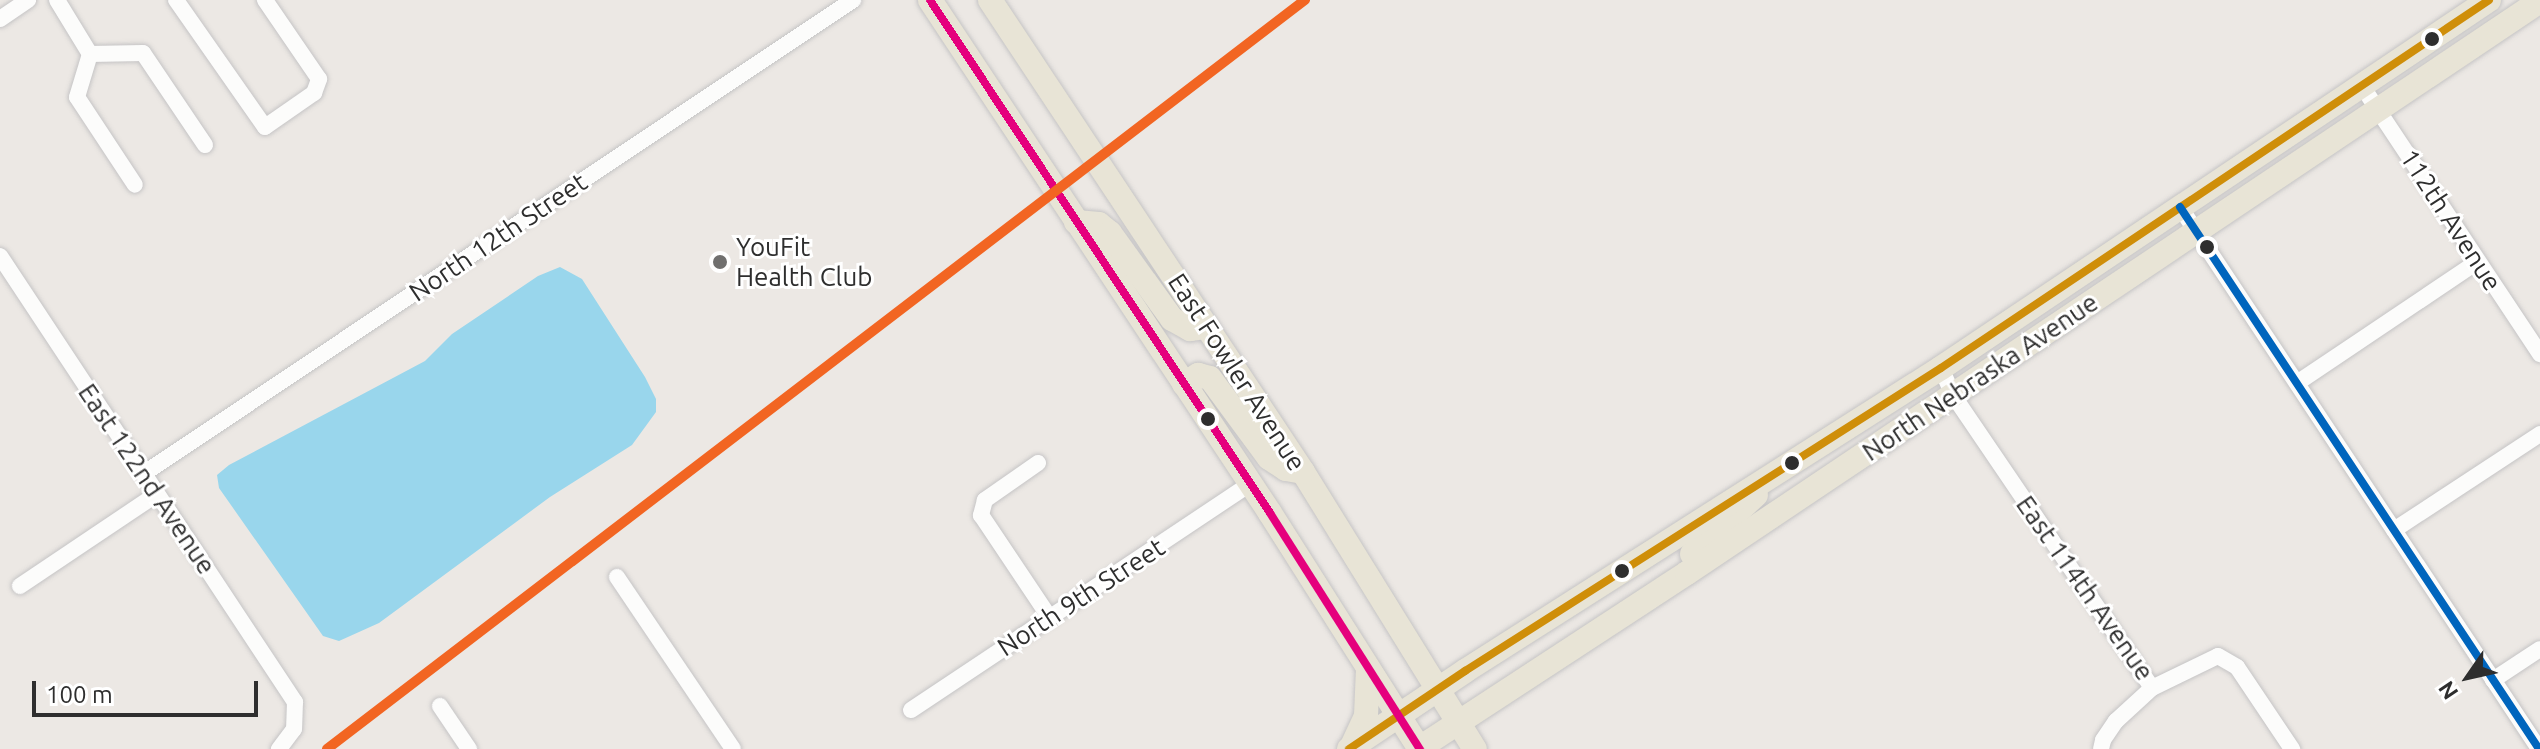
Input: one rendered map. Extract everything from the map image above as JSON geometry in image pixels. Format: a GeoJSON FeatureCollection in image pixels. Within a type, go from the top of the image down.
{"type":"FeatureCollection","features":[{"type":"Feature","properties":{"kind":"main road","name":"East Fowler Avenue"},"geometry":{"type":"LineString","coordinates":[[930,0],[1250,484],[1419,749]]}},
{"type":"Feature","properties":{"kind":"main road","name":"East Fowler Avenue"},"geometry":{"type":"LineString","coordinates":[[990,0],[1303,472],[1475,749]]}},
{"type":"Feature","properties":{"kind":"main road","name":"North Nebraska Avenue"},"geometry":{"type":"LineString","coordinates":[[1350,748],[1941,368],[2489,0]]}},
{"type":"Feature","properties":{"kind":"main road","name":"North Nebraska Avenue"},"geometry":{"type":"LineString","coordinates":[[1419,749],[2540,1]]}},
{"type":"Feature","properties":{"kind":"main road"},"geometry":{"type":"LineString","coordinates":[[1076,222],[1099,224],[1110,233],[1177,323],[1190,329],[1207,327]]}},
{"type":"Feature","properties":{"kind":"main road"},"geometry":{"type":"LineString","coordinates":[[2159,222],[2175,247]]}},
{"type":"Feature","properties":{"kind":"main road"},"geometry":{"type":"LineString","coordinates":[[1184,384],[1198,375],[1210,378],[1269,458],[1286,469],[1303,472]]}},
{"type":"Feature","properties":{"kind":"main road"},"geometry":{"type":"LineString","coordinates":[[1687,573],[1687,561],[1694,551],[1732,521],[1772,474]]}},
{"type":"Feature","properties":{"kind":"main road"},"geometry":{"type":"LineString","coordinates":[[1350,748],[1366,716],[1368,668]]}},
{"type":"Feature","properties":{"kind":"street"},"geometry":{"type":"LineString","coordinates":[[0,19],[28,0]]}},
{"type":"Feature","properties":{"kind":"street"},"geometry":{"type":"LineString","coordinates":[[57,0],[90,54],[77,97],[135,185]]}},
{"type":"Feature","properties":{"kind":"street"},"geometry":{"type":"LineString","coordinates":[[176,0],[265,127],[314,93],[319,79],[265,0]]}},
{"type":"Feature","properties":{"kind":"street","name":"North 12th Street"},"geometry":{"type":"LineString","coordinates":[[143,474],[853,0]]}},
{"type":"Feature","properties":{"kind":"street"},"geometry":{"type":"LineString","coordinates":[[90,54],[143,53],[205,145]]}},
{"type":"Feature","properties":{"kind":"street","name":"112th Avenue"},"geometry":{"type":"LineString","coordinates":[[2362,86],[2540,354]]}},
{"type":"Feature","properties":{"kind":"street"},"geometry":{"type":"LineString","coordinates":[[2180,207],[2539,749]]}},
{"type":"Feature","properties":{"kind":"street","name":"East 122nd Avenue"},"geometry":{"type":"LineString","coordinates":[[0,256],[295,702],[294,729],[279,749]]}},
{"type":"Feature","properties":{"kind":"street"},"geometry":{"type":"LineString","coordinates":[[2297,383],[2477,262]]}},
{"type":"Feature","properties":{"kind":"street","name":"East 114th Avenue"},"geometry":{"type":"LineString","coordinates":[[1941,368],[1953,395],[2152,688],[2218,656],[2237,667],[2292,749]]}},
{"type":"Feature","properties":{"kind":"street"},"geometry":{"type":"LineString","coordinates":[[2394,530],[2540,434]]}},
{"type":"Feature","properties":{"kind":"street"},"geometry":{"type":"LineString","coordinates":[[1038,463],[985,500],[981,515],[1050,618]]}},
{"type":"Feature","properties":{"kind":"street","name":"North 9th Street"},"geometry":{"type":"LineString","coordinates":[[911,710],[1250,484]]}},
{"type":"Feature","properties":{"kind":"street"},"geometry":{"type":"LineString","coordinates":[[20,586],[157,494]]}},
{"type":"Feature","properties":{"kind":"street"},"geometry":{"type":"LineString","coordinates":[[617,577],[733,749]]}},
{"type":"Feature","properties":{"kind":"street"},"geometry":{"type":"LineString","coordinates":[[2493,680],[2540,649]]}},
{"type":"Feature","properties":{"kind":"street"},"geometry":{"type":"LineString","coordinates":[[2101,749],[2103,740],[2116,721],[2152,688]]}},
{"type":"Feature","properties":{"kind":"street"},"geometry":{"type":"LineString","coordinates":[[440,706],[469,749]]}},
{"type":"Feature","properties":{"kind":"water"},"geometry":{"type":"Polygon","coordinates":[[[560,267],[582,279],[645,377],[656,399],[656,412],[632,445],[550,497],[379,623],[339,641],[323,636],[219,488],[217,475],[229,465],[425,361],[452,334],[538,276],[560,267]]]}},
{"type":"Feature","properties":{"kind":"transit line"},"geometry":{"type":"LineString","coordinates":[[930,0],[1270,513],[1420,749]]}},
{"type":"Feature","properties":{"kind":"transit line"},"geometry":{"type":"LineString","coordinates":[[327,749],[1305,0]]}},
{"type":"Feature","properties":{"kind":"transit line"},"geometry":{"type":"LineString","coordinates":[[1349,749],[1465,671],[1941,368],[2489,0]]}},
{"type":"Feature","properties":{"kind":"transit line"},"geometry":{"type":"LineString","coordinates":[[2180,207],[2539,749]]}},
{"type":"Feature","properties":{"kind":"place","name":"YouFit Health Club"},"geometry":{"type":"Point","coordinates":[720,262]}}]}
